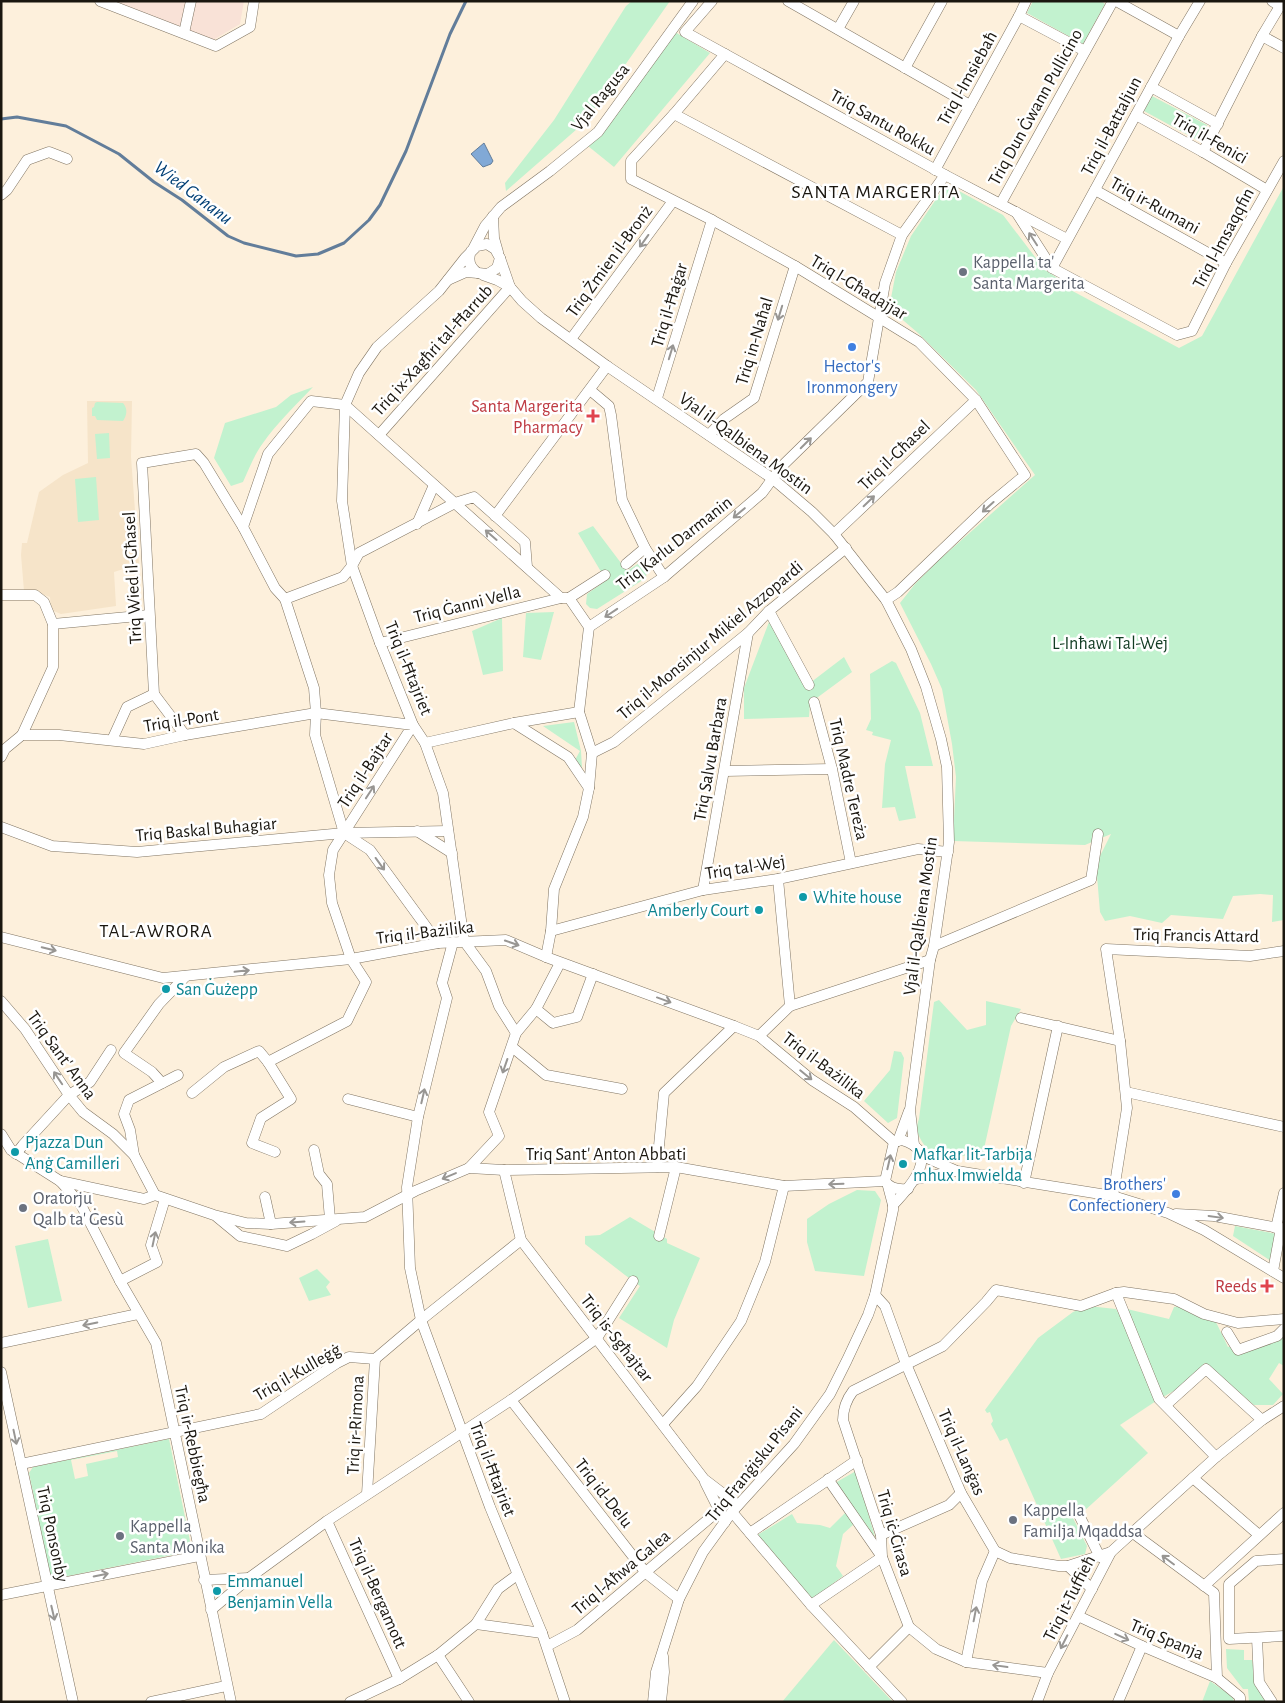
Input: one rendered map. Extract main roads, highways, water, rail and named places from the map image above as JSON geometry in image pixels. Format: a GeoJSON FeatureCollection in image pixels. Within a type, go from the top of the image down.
{"type":"FeatureCollection","features":[{"type":"Feature","properties":{"kind":"water"},"geometry":{"type":"Polygon","coordinates":[[[484,143],[493,161],[491,164],[483,167],[471,154],[484,143]]]}},
{"type":"Feature","properties":{"kind":"waterway","name":"Wied Gananu"},"geometry":{"type":"LineString","coordinates":[[1,119],[17,117],[66,126],[119,154],[228,236],[244,243],[296,256],[318,254],[344,243],[369,220],[380,205],[406,151],[450,34],[466,1]]}},
{"type":"Feature","properties":{"kind":"place","name":"Kappella ta' Santa Margerita"},"geometry":{"type":"Point","coordinates":[963,272]}},
{"type":"Feature","properties":{"kind":"place","name":"Hector's Ironmongery"},"geometry":{"type":"Point","coordinates":[852,347]}},
{"type":"Feature","properties":{"kind":"place","name":"Santa Margerita Pharmacy"},"geometry":{"type":"Point","coordinates":[593,416]}},
{"type":"Feature","properties":{"kind":"place","name":"White house"},"geometry":{"type":"Point","coordinates":[803,897]}},
{"type":"Feature","properties":{"kind":"place","name":"Amberly Court"},"geometry":{"type":"Point","coordinates":[759,910]}},
{"type":"Feature","properties":{"kind":"place","name":"San Ġużepp"},"geometry":{"type":"Point","coordinates":[166,989]}},
{"type":"Feature","properties":{"kind":"place","name":"Pjazza Dun Anġ Camilleri"},"geometry":{"type":"Point","coordinates":[15,1152]}},
{"type":"Feature","properties":{"kind":"place","name":"Mafkar lit-Tarbija mhux Imwielda"},"geometry":{"type":"Point","coordinates":[903,1164]}},
{"type":"Feature","properties":{"kind":"place","name":"Brothers' Confectionery"},"geometry":{"type":"Point","coordinates":[1176,1194]}},
{"type":"Feature","properties":{"kind":"place","name":"Oratorju Qalb ta' Ġesù"},"geometry":{"type":"Point","coordinates":[23,1208]}},
{"type":"Feature","properties":{"kind":"place","name":"Reeds"},"geometry":{"type":"Point","coordinates":[1267,1286]}},
{"type":"Feature","properties":{"kind":"place","name":"Kappella Familja Mqaddsa"},"geometry":{"type":"Point","coordinates":[1013,1520]}},
{"type":"Feature","properties":{"kind":"place","name":"Kappella Santa Monika"},"geometry":{"type":"Point","coordinates":[120,1536]}},
{"type":"Feature","properties":{"kind":"place","name":"Emmanuel Benjamin Vella"},"geometry":{"type":"Point","coordinates":[217,1591]}},
{"type":"Feature","properties":{"kind":"district","name":"SANTA MARGERITA"},"geometry":{"type":"Point","coordinates":[876,191]}},
{"type":"Feature","properties":{"kind":"district","name":"TAL-AWRORA"},"geometry":{"type":"Point","coordinates":[156,930]}},
{"type":"Feature","properties":{"kind":"park label","name":"L-Inħawi Tal-Wej"},"geometry":{"type":"Point","coordinates":[1110,643]}}]}
